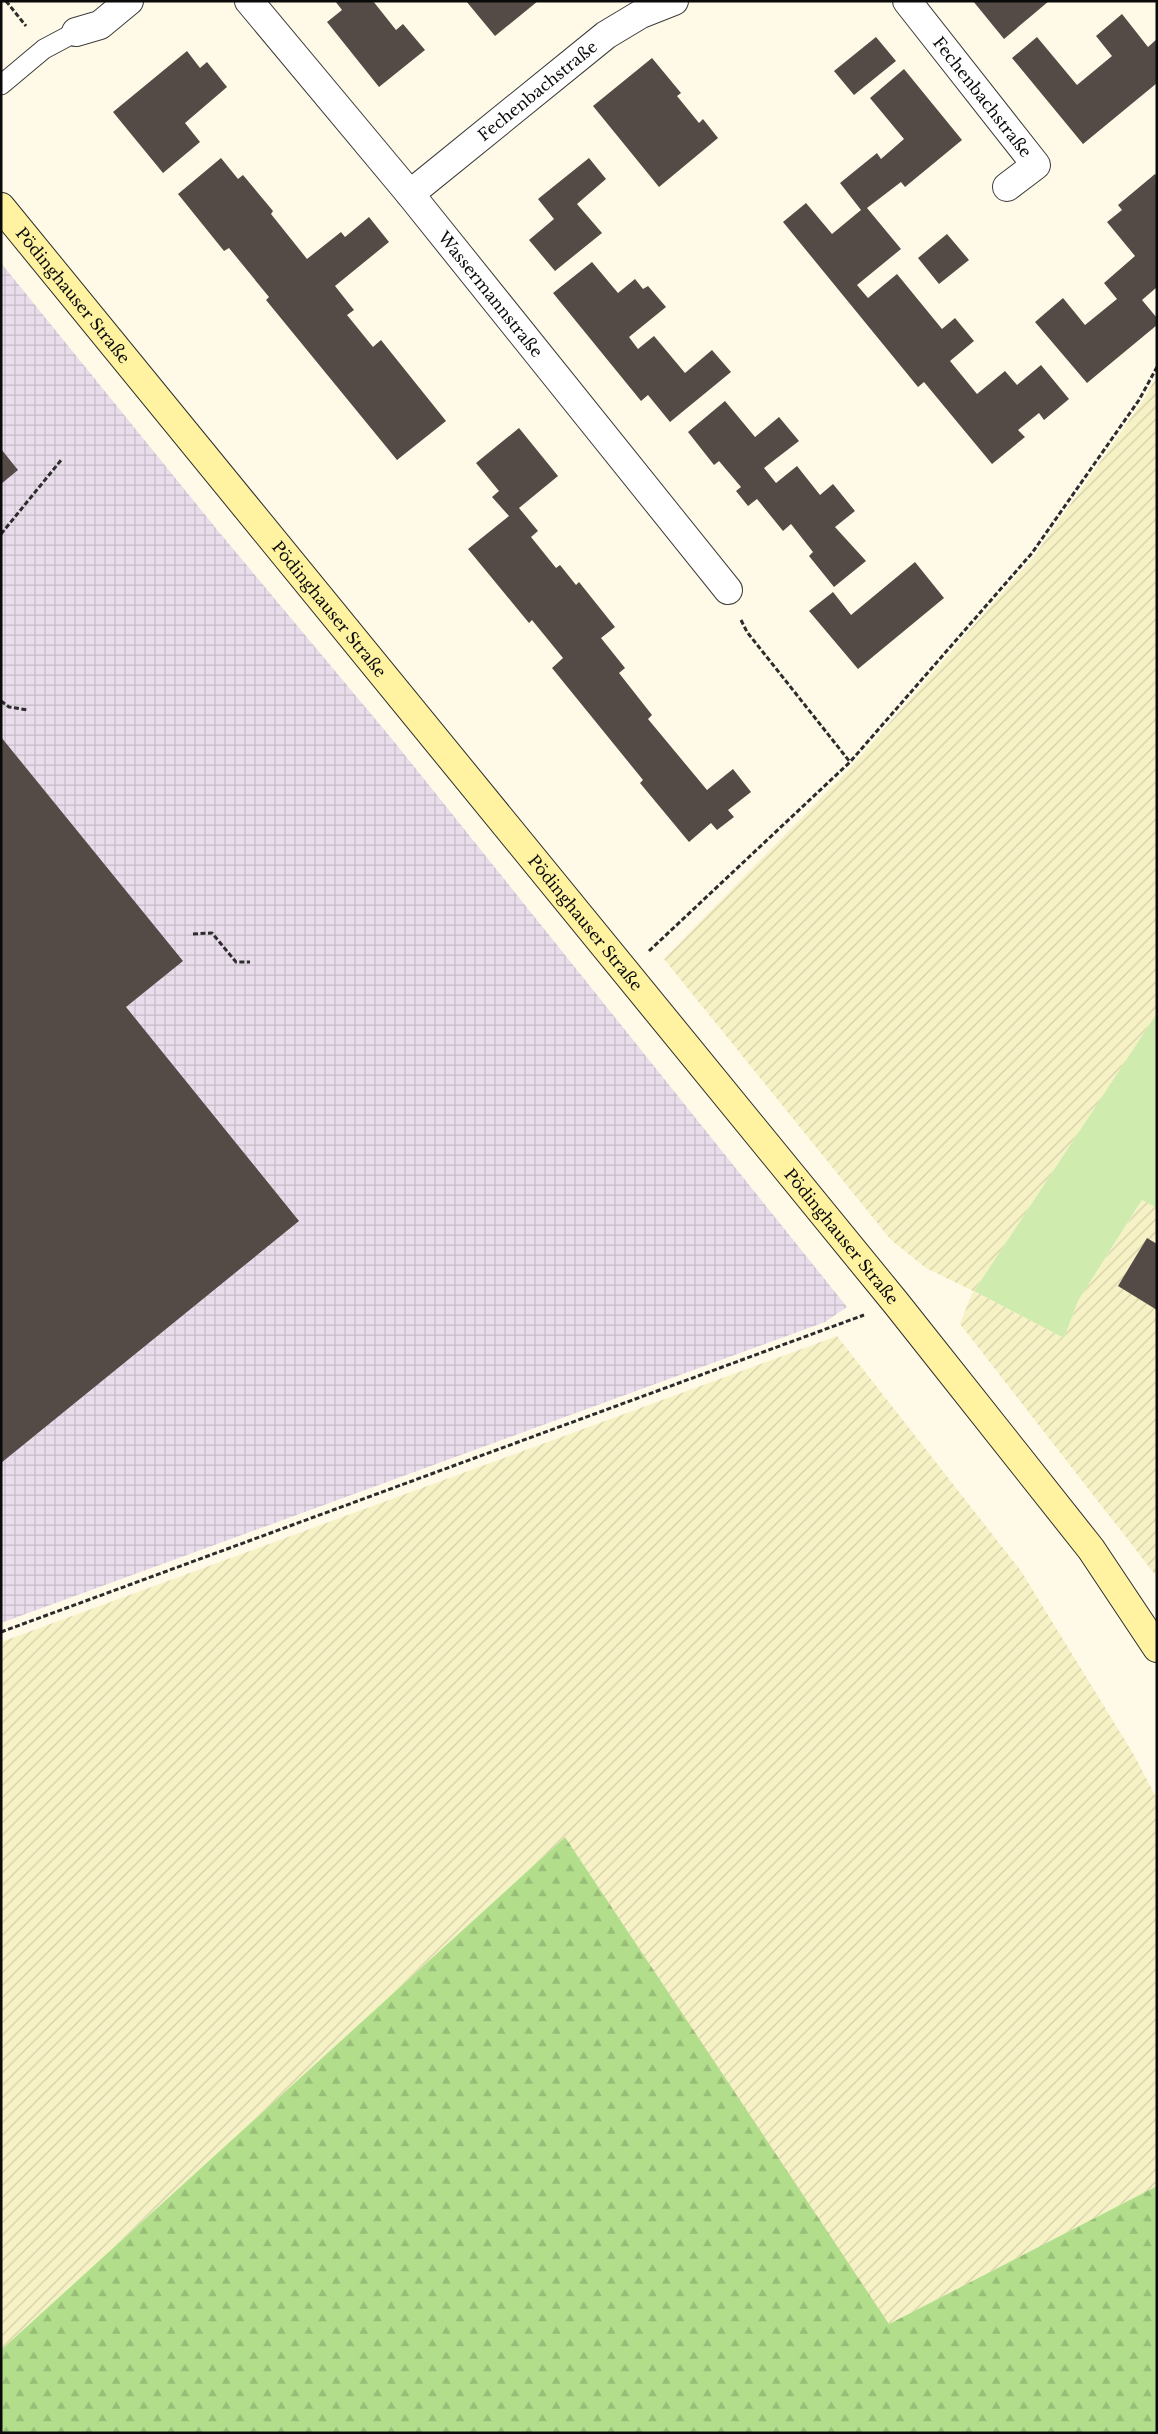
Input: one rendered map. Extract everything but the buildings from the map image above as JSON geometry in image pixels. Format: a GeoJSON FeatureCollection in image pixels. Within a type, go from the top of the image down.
{"type":"FeatureCollection","features":[{"type":"Feature","properties":{"kind":"main road","name":"Pödinghauser Straße"},"geometry":{"type":"LineString","coordinates":[[1,206],[896,1303],[1091,1549],[1157,1648]]}},
{"type":"Feature","properties":{"kind":"street"},"geometry":{"type":"LineString","coordinates":[[76,32],[100,25],[129,1]]}},
{"type":"Feature","properties":{"kind":"street","name":"Wassermannstraße"},"geometry":{"type":"LineString","coordinates":[[250,1],[410,194],[728,590]]}},
{"type":"Feature","properties":{"kind":"street","name":"Fechenbachstraße"},"geometry":{"type":"LineString","coordinates":[[410,194],[606,35],[641,14],[674,1]]}},
{"type":"Feature","properties":{"kind":"street","name":"Fechenbachstraße"},"geometry":{"type":"LineString","coordinates":[[907,1],[1036,165],[1007,187]]}},
{"type":"Feature","properties":{"kind":"lane"},"geometry":{"type":"LineString","coordinates":[[1,85],[44,49],[76,32]]}},
{"type":"Feature","properties":{"kind":"path"},"geometry":{"type":"LineString","coordinates":[[656,946],[850,762],[1032,553],[1138,400],[1157,367]]}},
{"type":"Feature","properties":{"kind":"path"},"geometry":{"type":"LineString","coordinates":[[1,534],[62,460]]}},
{"type":"Feature","properties":{"kind":"path"},"geometry":{"type":"LineString","coordinates":[[728,590],[747,632],[850,762]]}},
{"type":"Feature","properties":{"kind":"path"},"geometry":{"type":"LineString","coordinates":[[1,701],[9,707],[28,710]]}},
{"type":"Feature","properties":{"kind":"path"},"geometry":{"type":"LineString","coordinates":[[193,934],[212,933],[236,962],[250,962]]}},
{"type":"Feature","properties":{"kind":"path"},"geometry":{"type":"LineString","coordinates":[[1,1632],[896,1303]]}},
{"type":"Feature","properties":{"kind":"shaded area"},"geometry":{"type":"Polygon","coordinates":[[[1,263],[219,532],[392,739],[847,1307],[825,1322],[1,1623],[1,263]]]}},
{"type":"Feature","properties":{"kind":"shaded area"},"geometry":{"type":"Polygon","coordinates":[[[1157,376],[1157,1013],[974,1291],[1064,1338],[1078,1301],[1143,1199],[1157,1208],[1157,1577],[960,1324],[973,1291],[926,1268],[891,1240],[664,959],[852,766],[1035,555],[1142,402],[1157,376]]]}},
{"type":"Feature","properties":{"kind":"shaded area"},"geometry":{"type":"Polygon","coordinates":[[[837,1336],[1021,1571],[1134,1755],[1157,1799],[1157,2186],[889,2324],[565,1837],[1,2350],[1,1642],[837,1336]]]}},
{"type":"Feature","properties":{"kind":"green space"},"geometry":{"type":"Polygon","coordinates":[[[1157,1013],[1157,1208],[1142,1200],[1078,1301],[1064,1338],[974,1291],[1157,1013]]]}},
{"type":"Feature","properties":{"kind":"green space"},"geometry":{"type":"Polygon","coordinates":[[[565,1837],[889,2324],[1157,2186],[1157,2433],[1,2433],[1,2350],[565,1837]]]}}]}
